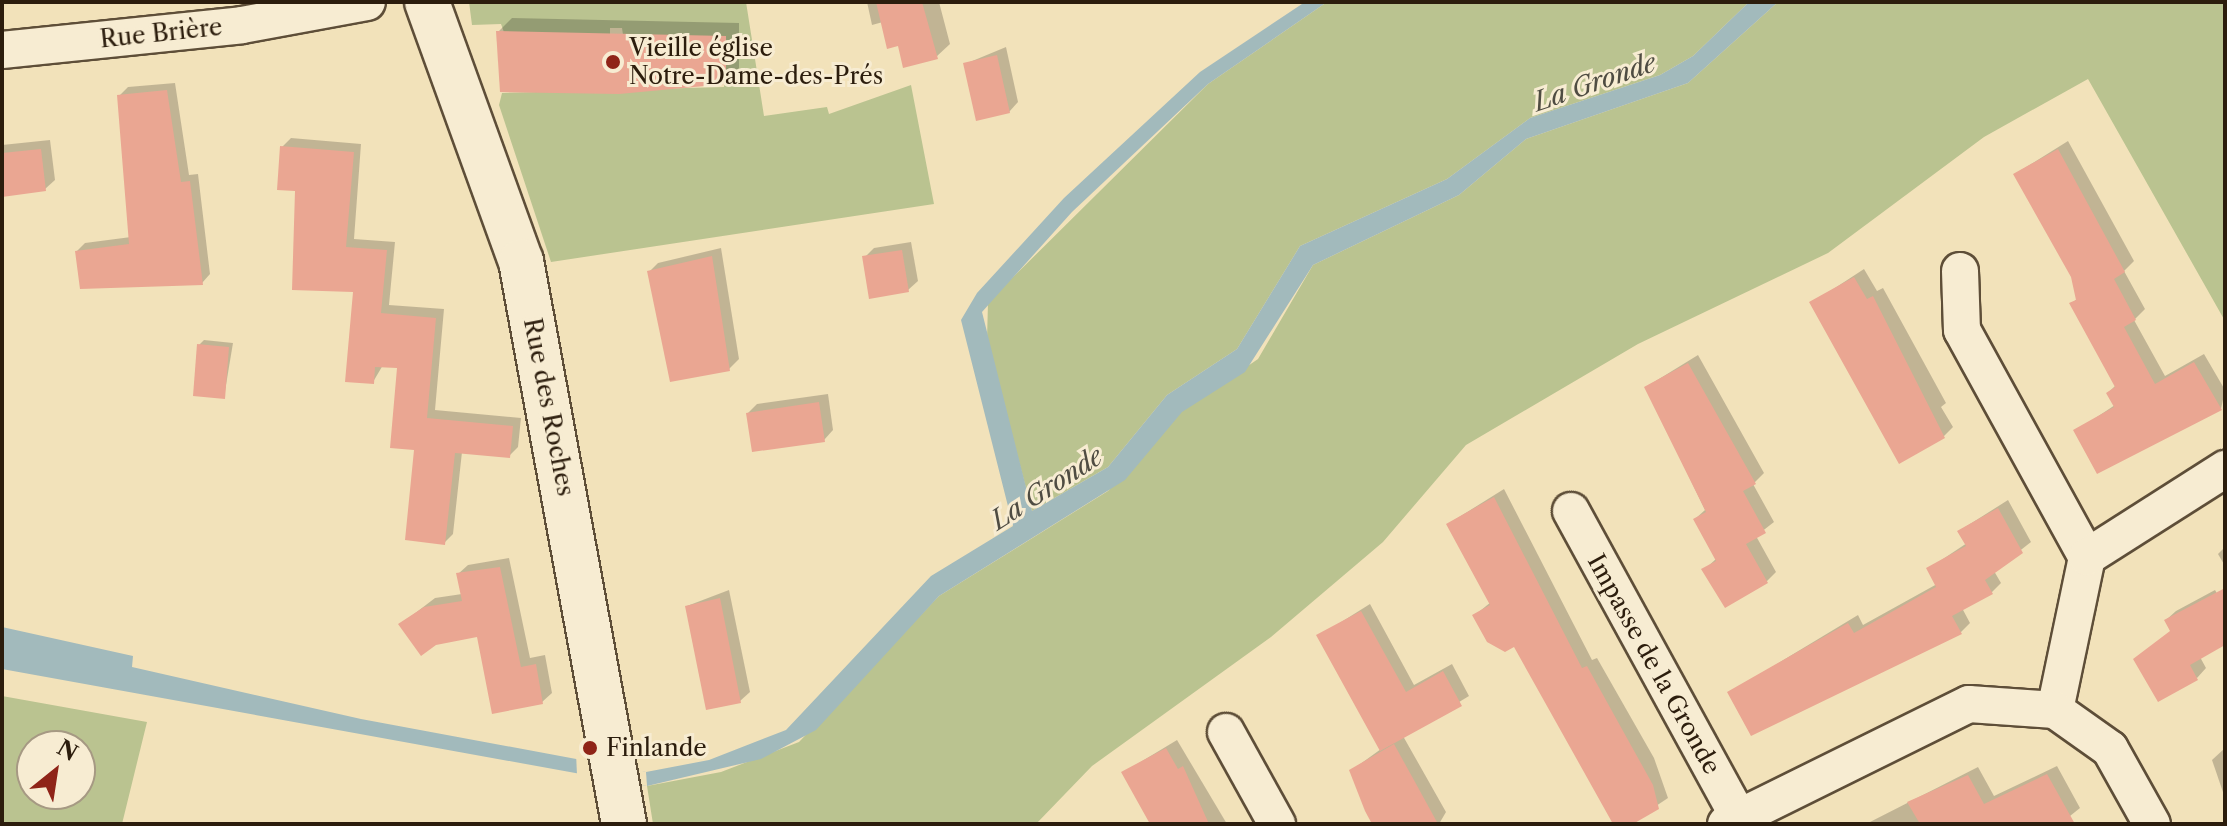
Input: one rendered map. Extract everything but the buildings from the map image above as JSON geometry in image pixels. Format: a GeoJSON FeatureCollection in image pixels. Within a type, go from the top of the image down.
{"type":"FeatureCollection","features":[{"type":"Feature","properties":{"kind":"street","name":"Rue Brière"},"geometry":{"type":"LineString","coordinates":[[2,50],[242,25],[367,2]]}},
{"type":"Feature","properties":{"kind":"street","name":"Rue des Roches"},"geometry":{"type":"LineString","coordinates":[[427,2],[521,261],[621,790]]}},
{"type":"Feature","properties":{"kind":"street"},"geometry":{"type":"LineString","coordinates":[[1960,271],[1962,330],[2087,557],[2055,710]]}},
{"type":"Feature","properties":{"kind":"street"},"geometry":{"type":"LineString","coordinates":[[2087,557],[2225,469]]}},
{"type":"Feature","properties":{"kind":"street","name":"Impasse de la Gronde"},"geometry":{"type":"LineString","coordinates":[[1571,511],[1732,820]]}},
{"type":"Feature","properties":{"kind":"street"},"geometry":{"type":"LineString","coordinates":[[1732,820],[1969,704],[2055,710],[2110,749],[2152,824]]}},
{"type":"Feature","properties":{"kind":"street"},"geometry":{"type":"LineString","coordinates":[[1226,732],[1277,824]]}},
{"type":"Feature","properties":{"kind":"green space"},"geometry":{"type":"Polygon","coordinates":[[[469,2],[746,2],[764,116],[827,107],[829,114],[911,85],[934,204],[551,262],[499,105],[502,93],[724,87],[726,38],[623,35],[622,28],[610,28],[610,35],[505,35],[501,24],[472,25],[469,2]]]}},
{"type":"Feature","properties":{"kind":"green space"},"geometry":{"type":"Polygon","coordinates":[[[1327,2],[1749,2],[1693,56],[1660,75],[1530,118],[1447,179],[1300,246],[1237,349],[1167,395],[1108,467],[1032,511],[987,340],[988,302],[1208,84],[1327,2]]]}},
{"type":"Feature","properties":{"kind":"green space"},"geometry":{"type":"Polygon","coordinates":[[[1778,2],[2225,2],[2225,321],[2088,79],[1984,137],[1828,253],[1638,344],[1466,445],[1383,542],[1271,637],[1092,766],[1036,824],[653,824],[647,786],[721,772],[799,742],[939,596],[1108,491],[1181,412],[1258,359],[1313,265],[1459,195],[1526,139],[1688,83],[1778,2]]]}},
{"type":"Feature","properties":{"kind":"green space"},"geometry":{"type":"Polygon","coordinates":[[[2,696],[147,722],[122,824],[2,824],[2,696]]]}},
{"type":"Feature","properties":{"kind":"water"},"geometry":{"type":"Polygon","coordinates":[[[1305,2],[1327,2],[1208,84],[1072,212],[982,312],[1032,511],[1108,467],[1167,395],[1237,349],[1300,246],[1447,179],[1530,118],[1660,75],[1693,56],[1749,2],[1778,2],[1688,83],[1526,139],[1459,195],[1313,265],[1245,372],[1182,412],[1125,480],[939,596],[816,730],[761,759],[647,786],[2,669],[2,627],[133,656],[132,667],[361,719],[646,772],[709,760],[786,730],[931,576],[1013,526],[961,320],[977,293],[1064,198],[1200,72],[1305,2]]]}},
{"type":"Feature","properties":{"kind":"pier"},"geometry":{"type":"Polygon","coordinates":[[[576,753],[646,772],[647,786],[577,775],[576,753]]]}},
{"type":"Feature","properties":{"kind":"place","name":"Vieille église Notre-Dame-des-Prés"},"geometry":{"type":"Point","coordinates":[613,62]}},
{"type":"Feature","properties":{"kind":"place","name":"Finlande"},"geometry":{"type":"Point","coordinates":[590,748]}},
{"type":"Feature","properties":{"kind":"water label","name":"La Gronde"},"geometry":{"type":"Point","coordinates":[1595,83]}},
{"type":"Feature","properties":{"kind":"water label","name":"La Gronde"},"geometry":{"type":"Point","coordinates":[1047,489]}}]}
